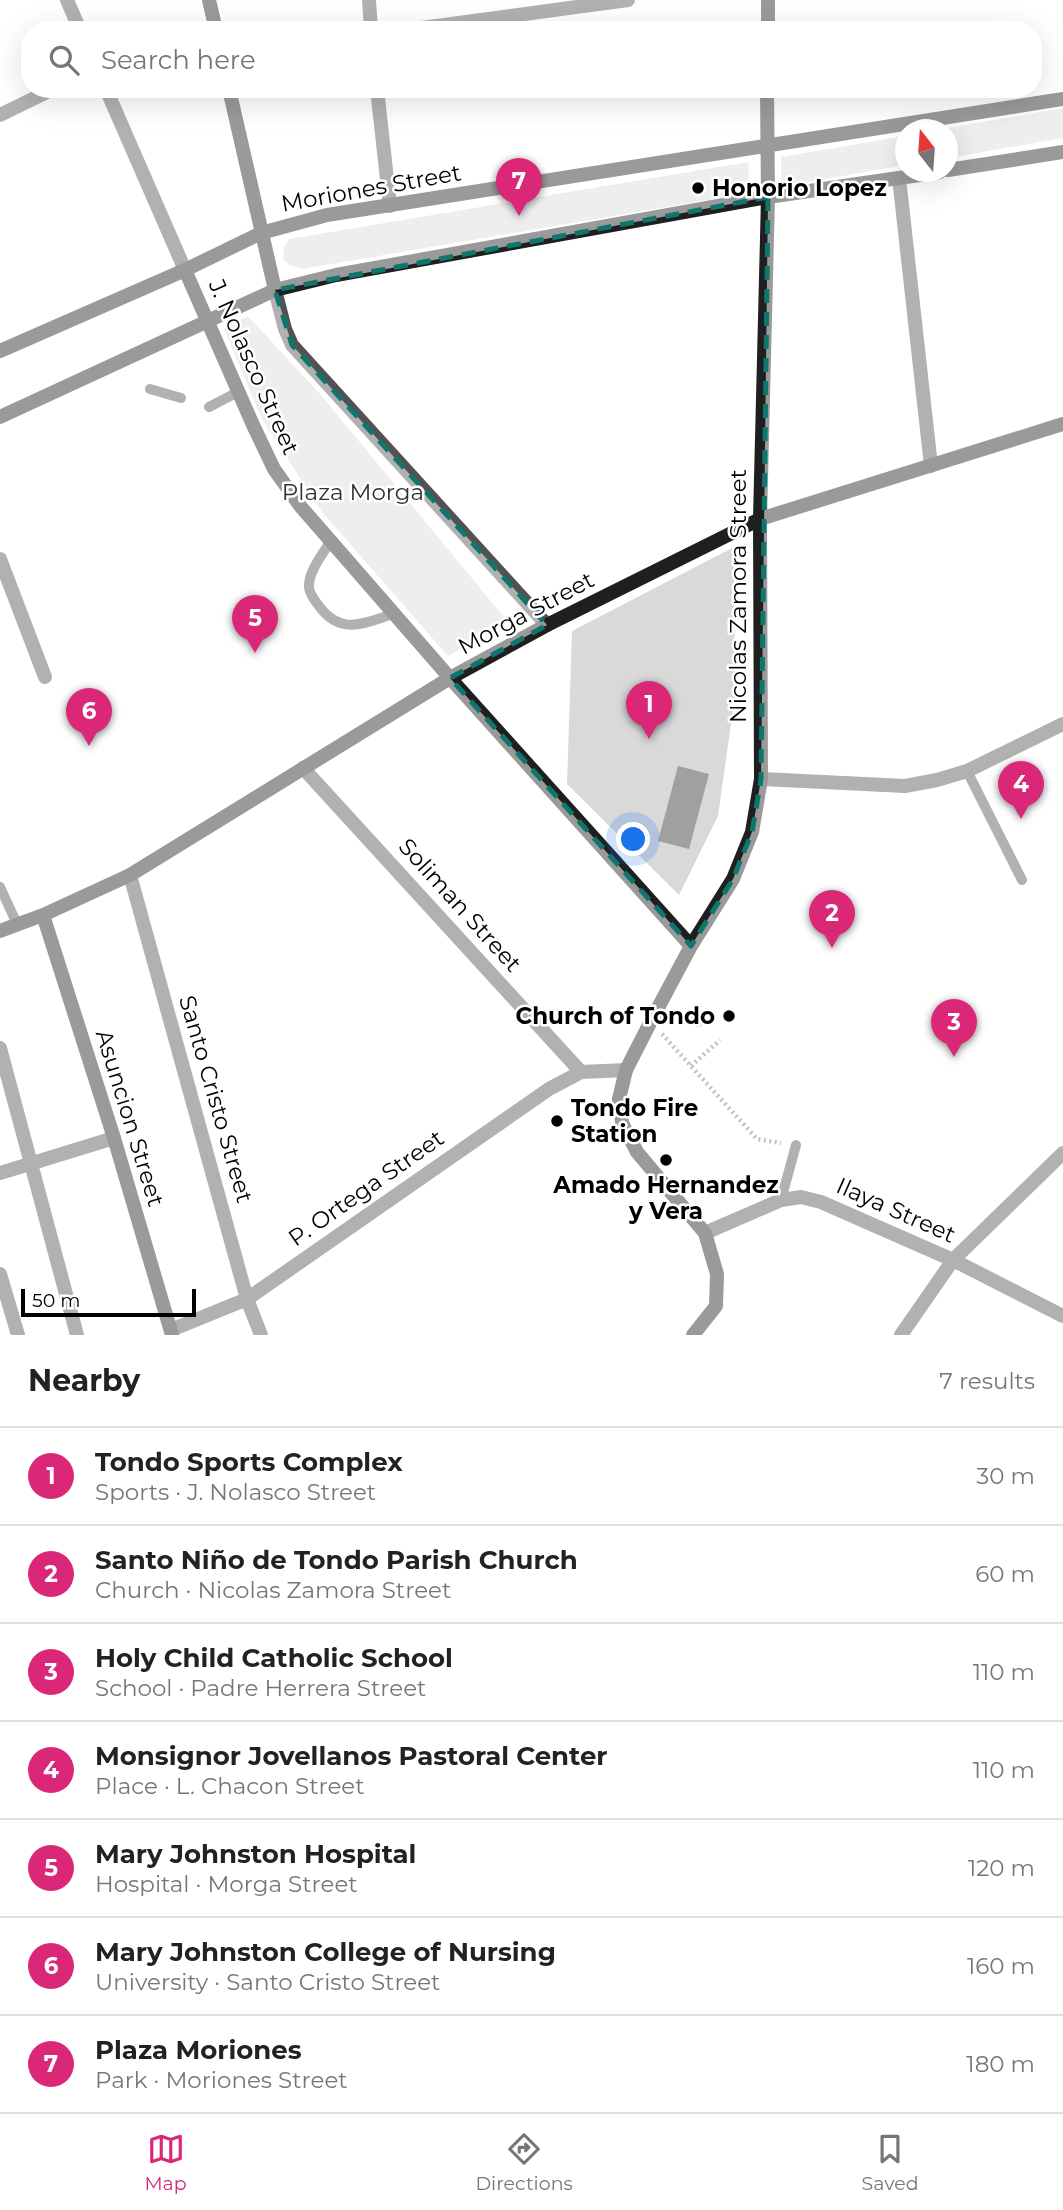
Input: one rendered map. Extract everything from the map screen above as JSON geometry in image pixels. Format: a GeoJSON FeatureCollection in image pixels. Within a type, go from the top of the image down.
{"type":"FeatureCollection","features":[{"type":"Feature","properties":{"kind":"street"},"geometry":{"type":"LineString","coordinates":[[68,0],[76,21]]}},
{"type":"Feature","properties":{"kind":"street"},"geometry":{"type":"LineString","coordinates":[[209,0],[214,21]]}},
{"type":"Feature","properties":{"kind":"street"},"geometry":{"type":"LineString","coordinates":[[369,0],[370,21]]}},
{"type":"Feature","properties":{"kind":"street"},"geometry":{"type":"LineString","coordinates":[[473,21],[628,0]]}},
{"type":"Feature","properties":{"kind":"street"},"geometry":{"type":"LineString","coordinates":[[768,0],[768,21]]}},
{"type":"Feature","properties":{"kind":"street"},"geometry":{"type":"LineString","coordinates":[[0,115],[35,98]]}},
{"type":"Feature","properties":{"kind":"street","name":"J. Nolasco Street"},"geometry":{"type":"LineString","coordinates":[[110,98],[274,469],[330,542],[691,946]]}},
{"type":"Feature","properties":{"kind":"street"},"geometry":{"type":"LineString","coordinates":[[231,98],[275,290],[292,345],[547,625]]}},
{"type":"Feature","properties":{"kind":"street"},"geometry":{"type":"LineString","coordinates":[[378,98],[390,206]]}},
{"type":"Feature","properties":{"kind":"street","name":"Nicolas Zamora Street"},"geometry":{"type":"LineString","coordinates":[[705,1233],[637,1152],[622,1123],[619,1098],[626,1070],[651,1021],[691,946],[733,879],[752,832],[761,779],[760,519],[768,98]]}},
{"type":"Feature","properties":{"kind":"street","name":"Moriones Street"},"geometry":{"type":"LineString","coordinates":[[0,351],[186,270],[261,233],[327,215],[1063,99]]}},
{"type":"Feature","properties":{"kind":"street"},"geometry":{"type":"LineString","coordinates":[[958,168],[1063,152]]}},
{"type":"Feature","properties":{"kind":"street"},"geometry":{"type":"LineString","coordinates":[[0,417],[275,290],[335,275],[768,197],[895,179]]}},
{"type":"Feature","properties":{"kind":"street"},"geometry":{"type":"LineString","coordinates":[[899,182],[931,466]]}},
{"type":"Feature","properties":{"kind":"street","name":"Morga Street"},"geometry":{"type":"LineString","coordinates":[[0,931],[43,915],[130,875],[450,678],[547,625],[760,519],[1063,425]]}},
{"type":"Feature","properties":{"kind":"street"},"geometry":{"type":"LineString","coordinates":[[0,559],[45,677]]}},
{"type":"Feature","properties":{"kind":"street"},"geometry":{"type":"LineString","coordinates":[[761,779],[905,786],[967,771],[1063,724]]}},
{"type":"Feature","properties":{"kind":"street","name":"Soliman Street"},"geometry":{"type":"LineString","coordinates":[[303,768],[581,1072]]}},
{"type":"Feature","properties":{"kind":"street","name":"Santo Cristo Street"},"geometry":{"type":"LineString","coordinates":[[130,875],[247,1298],[261,1335]]}},
{"type":"Feature","properties":{"kind":"street","name":"Asuncion Street"},"geometry":{"type":"LineString","coordinates":[[43,915],[114,1138],[171,1333]]}},
{"type":"Feature","properties":{"kind":"street"},"geometry":{"type":"LineString","coordinates":[[0,1048],[77,1335]]}},
{"type":"Feature","properties":{"kind":"street"},"geometry":{"type":"LineString","coordinates":[[581,1072],[626,1070]]}},
{"type":"Feature","properties":{"kind":"street","name":"P. Ortega Street"},"geometry":{"type":"LineString","coordinates":[[171,1333],[247,1298],[549,1089],[581,1072]]}},
{"type":"Feature","properties":{"kind":"street"},"geometry":{"type":"LineString","coordinates":[[0,1172],[114,1138]]}},
{"type":"Feature","properties":{"kind":"street"},"geometry":{"type":"LineString","coordinates":[[901,1335],[953,1260],[1063,1153]]}},
{"type":"Feature","properties":{"kind":"street","name":"Ilaya Street"},"geometry":{"type":"LineString","coordinates":[[705,1233],[781,1200],[800,1197],[821,1202],[953,1260],[1063,1316]]}},
{"type":"Feature","properties":{"kind":"street"},"geometry":{"type":"LineString","coordinates":[[693,1335],[716,1306],[717,1274],[705,1233]]}},
{"type":"Feature","properties":{"kind":"street"},"geometry":{"type":"LineString","coordinates":[[0,1274],[18,1335]]}},
{"type":"Feature","properties":{"kind":"lane"},"geometry":{"type":"LineString","coordinates":[[149,389],[181,398]]}},
{"type":"Feature","properties":{"kind":"lane"},"geometry":{"type":"LineString","coordinates":[[209,407],[238,392]]}},
{"type":"Feature","properties":{"kind":"lane"},"geometry":{"type":"LineString","coordinates":[[330,542],[311,574],[309,586],[316,603],[324,613],[336,623],[348,625],[362,624],[393,614]]}},
{"type":"Feature","properties":{"kind":"lane"},"geometry":{"type":"LineString","coordinates":[[967,771],[1022,880]]}},
{"type":"Feature","properties":{"kind":"lane"},"geometry":{"type":"LineString","coordinates":[[0,887],[17,924]]}},
{"type":"Feature","properties":{"kind":"lane"},"geometry":{"type":"LineString","coordinates":[[781,1200],[796,1145]]}},
{"type":"Feature","properties":{"kind":"path"},"geometry":{"type":"LineString","coordinates":[[651,1021],[757,1139],[796,1145]]}},
{"type":"Feature","properties":{"kind":"path"},"geometry":{"type":"LineString","coordinates":[[691,1066],[720,1040]]}},
{"type":"Feature","properties":{"kind":"highlighted area"},"geometry":{"type":"Polygon","coordinates":[[[768,197],[761,779],[752,832],[733,879],[691,946],[450,678],[547,625],[292,345],[275,290],[768,197]]]}},
{"type":"Feature","properties":{"kind":"green space"},"geometry":{"type":"Polygon","coordinates":[[[1063,108],[1063,138],[958,156],[958,126],[1063,108]]]}},
{"type":"Feature","properties":{"kind":"green space"},"geometry":{"type":"Polygon","coordinates":[[[895,138],[895,167],[781,187],[781,157],[895,138]]]}},
{"type":"Feature","properties":{"kind":"green space"},"geometry":{"type":"Polygon","coordinates":[[[749,162],[748,193],[302,269],[289,265],[283,259],[284,248],[289,239],[749,162]]]}},
{"type":"Feature","properties":{"kind":"green space","name":"Plaza Morga"},"geometry":{"type":"Polygon","coordinates":[[[248,316],[321,395],[508,622],[448,656],[322,512],[262,419],[224,329],[248,316]]]}},
{"type":"Feature","properties":{"kind":"green space"},"geometry":{"type":"Polygon","coordinates":[[[734,547],[735,695],[718,816],[679,895],[567,784],[572,631],[734,547]]]}},
{"type":"Feature","properties":{"kind":"shaded area"},"geometry":{"type":"Polygon","coordinates":[[[678,766],[709,774],[689,849],[658,841],[678,766]]]}},
{"type":"Feature","properties":{"kind":"place","name":"Honorio Lopez"},"geometry":{"type":"Point","coordinates":[698,188]}},
{"type":"Feature","properties":{"kind":"place","name":"Plaza Moriones"},"geometry":{"type":"Point","coordinates":[519,216]}},
{"type":"Feature","properties":{"kind":"place","name":"Mary Johnston Hospital"},"geometry":{"type":"Point","coordinates":[255,653]}},
{"type":"Feature","properties":{"kind":"place","name":"Tondo Sports Complex"},"geometry":{"type":"Point","coordinates":[649,739]}},
{"type":"Feature","properties":{"kind":"place","name":"Mary Johnston College of Nursing"},"geometry":{"type":"Point","coordinates":[89,746]}},
{"type":"Feature","properties":{"kind":"place","name":"Monsignor Jovellanos Pastoral Center"},"geometry":{"type":"Point","coordinates":[1021,819]}},
{"type":"Feature","properties":{"kind":"place","name":"Santo Niño de Tondo Parish Church"},"geometry":{"type":"Point","coordinates":[832,948]}},
{"type":"Feature","properties":{"kind":"place","name":"Church of Tondo"},"geometry":{"type":"Point","coordinates":[729,1016]}},
{"type":"Feature","properties":{"kind":"place","name":"Holy Child Catholic School"},"geometry":{"type":"Point","coordinates":[954,1057]}},
{"type":"Feature","properties":{"kind":"place","name":"Tondo Fire Station"},"geometry":{"type":"Point","coordinates":[557,1121]}},
{"type":"Feature","properties":{"kind":"place","name":"Amado Hernandez y Vera"},"geometry":{"type":"Point","coordinates":[666,1160]}}]}
